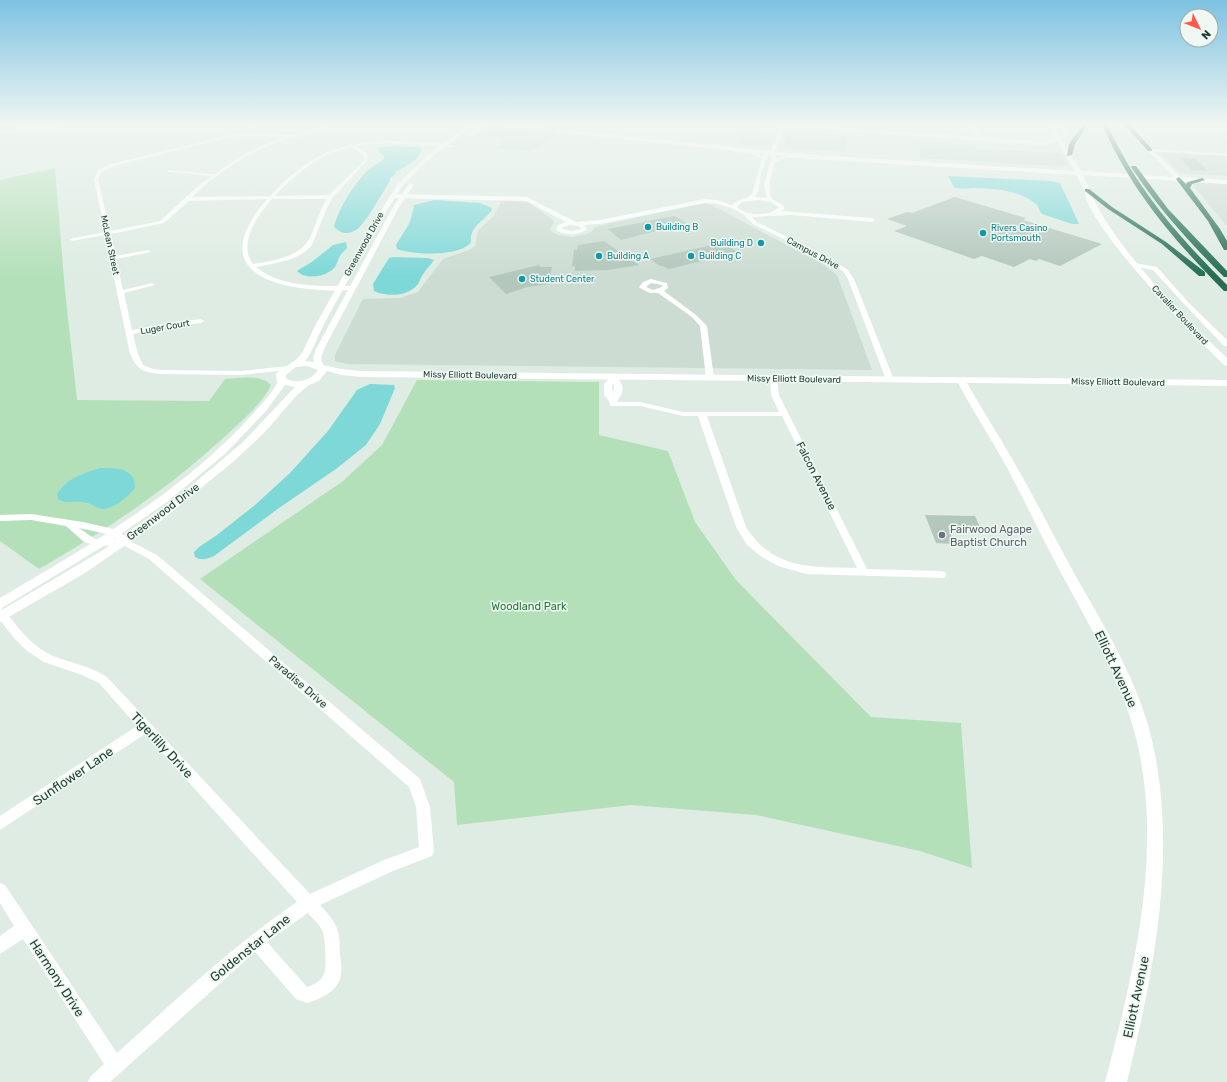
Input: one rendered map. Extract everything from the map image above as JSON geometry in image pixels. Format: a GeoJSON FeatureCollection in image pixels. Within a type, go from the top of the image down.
{"type":"FeatureCollection","features":[{"type":"Feature","properties":{"kind":"highway"},"geometry":{"type":"LineString","coordinates":[[1130,174],[1178,238],[1227,289]]}},
{"type":"Feature","properties":{"kind":"highway"},"geometry":{"type":"LineString","coordinates":[[1140,174],[1162,206],[1227,275]]}},
{"type":"Feature","properties":{"kind":"highway"},"geometry":{"type":"LineString","coordinates":[[1177,177],[1187,188],[1217,229],[1227,248]]}},
{"type":"Feature","properties":{"kind":"highway"},"geometry":{"type":"LineString","coordinates":[[1187,188],[1190,184],[1202,180]]}},
{"type":"Feature","properties":{"kind":"highway"},"geometry":{"type":"LineString","coordinates":[[1087,190],[1110,208],[1176,252],[1227,294]]}},
{"type":"Feature","properties":{"kind":"street","name":"McLean Street"},"geometry":{"type":"LineString","coordinates":[[98,174],[96,179],[137,363],[152,371],[241,372],[258,374],[282,380]]}},
{"type":"Feature","properties":{"kind":"street"},"geometry":{"type":"LineString","coordinates":[[209,174],[215,175]]}},
{"type":"Feature","properties":{"kind":"street"},"geometry":{"type":"LineString","coordinates":[[294,174],[270,198],[258,214],[248,235],[245,253],[246,257],[252,266],[267,276],[286,283],[352,288]]}},
{"type":"Feature","properties":{"kind":"street"},"geometry":{"type":"LineString","coordinates":[[252,266],[288,258],[306,248],[310,244],[330,197],[351,174]]}},
{"type":"Feature","properties":{"kind":"street","name":"Greenwood Drive"},"geometry":{"type":"LineString","coordinates":[[1,612],[161,499],[222,450],[263,409],[279,388],[282,380],[281,374],[300,361],[306,354],[339,288],[392,196],[410,174]]}},
{"type":"Feature","properties":{"kind":"street","name":"Greenwood Drive"},"geometry":{"type":"LineString","coordinates":[[1,612],[61,582],[124,542],[208,478],[267,423],[291,394],[320,376],[323,370],[320,367],[317,358],[320,349],[402,196],[420,174]]}},
{"type":"Feature","properties":{"kind":"street"},"geometry":{"type":"LineString","coordinates":[[751,198],[757,190],[759,174]]}},
{"type":"Feature","properties":{"kind":"street"},"geometry":{"type":"LineString","coordinates":[[769,174],[766,186],[767,196],[770,200]]}},
{"type":"Feature","properties":{"kind":"street","name":"Cavalier Boulevard"},"geometry":{"type":"LineString","coordinates":[[1080,174],[1093,204],[1112,234],[1135,265],[1173,310],[1227,363]]}},
{"type":"Feature","properties":{"kind":"street"},"geometry":{"type":"LineString","coordinates":[[1136,174],[1227,178]]}},
{"type":"Feature","properties":{"kind":"street"},"geometry":{"type":"LineString","coordinates":[[1174,174],[1177,177],[1227,182]]}},
{"type":"Feature","properties":{"kind":"street"},"geometry":{"type":"LineString","coordinates":[[72,239],[144,227],[162,222],[186,199],[215,175]]}},
{"type":"Feature","properties":{"kind":"street"},"geometry":{"type":"LineString","coordinates":[[392,196],[527,199],[554,216],[583,226],[584,229]]}},
{"type":"Feature","properties":{"kind":"street"},"geometry":{"type":"LineString","coordinates":[[186,199],[330,197]]}},
{"type":"Feature","properties":{"kind":"street"},"geometry":{"type":"LineString","coordinates":[[562,225],[600,222],[685,205],[707,199],[741,200],[751,198],[770,200],[785,205]]}},
{"type":"Feature","properties":{"kind":"street"},"geometry":{"type":"LineString","coordinates":[[734,207],[734,204],[741,200]]}},
{"type":"Feature","properties":{"kind":"street","name":"Campus Drive"},"geometry":{"type":"LineString","coordinates":[[685,205],[716,202],[734,207],[740,212],[746,214],[755,223],[845,270],[851,279],[890,380]]}},
{"type":"Feature","properties":{"kind":"street"},"geometry":{"type":"LineString","coordinates":[[776,213],[781,209],[778,203]]}},
{"type":"Feature","properties":{"kind":"street"},"geometry":{"type":"LineString","coordinates":[[746,214],[766,215],[792,212],[871,217],[792,207]]}},
{"type":"Feature","properties":{"kind":"street"},"geometry":{"type":"LineString","coordinates":[[764,227],[760,221],[766,215]]}},
{"type":"Feature","properties":{"kind":"street"},"geometry":{"type":"LineString","coordinates":[[554,216],[562,225]]}},
{"type":"Feature","properties":{"kind":"street"},"geometry":{"type":"LineString","coordinates":[[562,225],[559,228],[564,232],[577,232],[600,222]]}},
{"type":"Feature","properties":{"kind":"street"},"geometry":{"type":"LineString","coordinates":[[113,258],[148,252]]}},
{"type":"Feature","properties":{"kind":"street","name":"Cavalier Boulevard"},"geometry":{"type":"LineString","coordinates":[[1135,265],[1156,268],[1187,304],[1227,344]]}},
{"type":"Feature","properties":{"kind":"street"},"geometry":{"type":"LineString","coordinates":[[121,292],[152,286]]}},
{"type":"Feature","properties":{"kind":"street"},"geometry":{"type":"LineString","coordinates":[[660,291],[694,316],[703,326],[710,378]]}},
{"type":"Feature","properties":{"kind":"street","name":"Luger Court"},"geometry":{"type":"LineString","coordinates":[[130,333],[174,324],[201,321]]}},
{"type":"Feature","properties":{"kind":"street","name":"Missy Elliott Boulevard"},"geometry":{"type":"LineString","coordinates":[[291,366],[307,363],[341,372],[361,374],[613,378],[773,378],[1227,383]]}},
{"type":"Feature","properties":{"kind":"street","name":"McLean Street"},"geometry":{"type":"LineString","coordinates":[[241,372],[291,366]]}},
{"type":"Feature","properties":{"kind":"street","name":"Missy Elliott Boulevard"},"geometry":{"type":"LineString","coordinates":[[282,380],[293,384],[361,374]]}},
{"type":"Feature","properties":{"kind":"street"},"geometry":{"type":"LineString","coordinates":[[613,378],[618,385],[618,394],[613,402],[640,404],[682,414],[785,414]]}},
{"type":"Feature","properties":{"kind":"street","name":"Falcon Avenue"},"geometry":{"type":"LineString","coordinates":[[773,378],[776,395],[864,572]]}},
{"type":"Feature","properties":{"kind":"street","name":"Elliott Avenue"},"geometry":{"type":"LineString","coordinates":[[961,380],[1008,461],[1122,677],[1138,716],[1144,740],[1154,802],[1156,842],[1154,885],[1144,961],[1135,1010],[1116,1082]]}},
{"type":"Feature","properties":{"kind":"street"},"geometry":{"type":"LineString","coordinates":[[702,415],[741,527],[751,543],[766,555],[782,563],[806,570],[941,575]]}},
{"type":"Feature","properties":{"kind":"street"},"geometry":{"type":"LineString","coordinates":[[0,518],[43,518],[68,524],[83,525],[115,532],[124,542]]}},
{"type":"Feature","properties":{"kind":"street"},"geometry":{"type":"LineString","coordinates":[[68,524],[83,537],[97,544],[124,542]]}},
{"type":"Feature","properties":{"kind":"street","name":"Paradise Drive"},"geometry":{"type":"LineString","coordinates":[[124,542],[153,557],[415,783],[424,808],[426,851]]}},
{"type":"Feature","properties":{"kind":"street","name":"Tigerlilly Drive"},"geometry":{"type":"LineString","coordinates":[[1,612],[21,639],[38,654],[56,662],[93,673],[103,680],[327,923],[332,934],[333,975],[327,984],[316,992],[307,995],[302,993],[256,941]]}},
{"type":"Feature","properties":{"kind":"street","name":"Sunflower Lane"},"geometry":{"type":"LineString","coordinates":[[0,824],[146,727]]}},
{"type":"Feature","properties":{"kind":"street","name":"Goldenstar Lane"},"geometry":{"type":"LineString","coordinates":[[97,1082],[256,941],[308,903],[388,864],[426,851]]}},
{"type":"Feature","properties":{"kind":"street","name":"Harmony Drive"},"geometry":{"type":"LineString","coordinates":[[0,890],[115,1066]]}},
{"type":"Feature","properties":{"kind":"street"},"geometry":{"type":"LineString","coordinates":[[0,946],[24,928]]}},
{"type":"Feature","properties":{"kind":"shaded area"},"geometry":{"type":"Polygon","coordinates":[[[1203,174],[1227,174],[1227,176],[1203,174]]]}},
{"type":"Feature","properties":{"kind":"shaded area"},"geometry":{"type":"Polygon","coordinates":[[[1197,183],[1227,184],[1227,226],[1193,185],[1197,183]]]}},
{"type":"Feature","properties":{"kind":"shaded area"},"geometry":{"type":"Polygon","coordinates":[[[502,200],[528,202],[553,220],[554,223],[550,229],[552,232],[558,235],[573,237],[591,232],[595,227],[603,225],[704,203],[710,204],[824,265],[837,275],[872,370],[347,364],[335,361],[335,355],[363,299],[400,298],[418,292],[443,259],[469,250],[475,246],[478,230],[493,217],[502,200]]]}},
{"type":"Feature","properties":{"kind":"green space"},"geometry":{"type":"Polygon","coordinates":[[[25,174],[56,174],[65,291],[77,400],[209,401],[225,379],[256,378],[262,379],[271,385],[264,397],[250,413],[212,448],[165,487],[116,522],[39,569],[0,541],[0,180],[25,174]]]}},
{"type":"Feature","properties":{"kind":"green space","name":"Woodland Park"},"geometry":{"type":"Polygon","coordinates":[[[417,380],[599,382],[599,435],[668,451],[695,522],[736,580],[871,717],[961,723],[972,868],[920,851],[756,815],[631,805],[457,825],[454,782],[200,579],[343,481],[382,445],[417,380]]]}},
{"type":"Feature","properties":{"kind":"water"},"geometry":{"type":"Polygon","coordinates":[[[364,174],[395,174],[390,178],[390,181],[360,227],[350,233],[344,233],[338,231],[334,226],[339,212],[356,184],[364,174]]]}},
{"type":"Feature","properties":{"kind":"water"},"geometry":{"type":"Polygon","coordinates":[[[948,176],[1051,181],[1060,183],[1079,224],[1072,224],[1042,214],[1036,204],[1015,193],[990,189],[962,189],[954,187],[948,176]]]}},
{"type":"Feature","properties":{"kind":"water"},"geometry":{"type":"Polygon","coordinates":[[[434,200],[480,203],[492,208],[492,210],[472,232],[471,242],[466,247],[436,253],[413,253],[397,249],[396,245],[409,224],[414,205],[434,200]]]}},
{"type":"Feature","properties":{"kind":"water"},"geometry":{"type":"Polygon","coordinates":[[[346,242],[347,248],[340,256],[335,267],[329,272],[320,276],[305,276],[297,271],[313,261],[333,245],[346,242]]]}},
{"type":"Feature","properties":{"kind":"water"},"geometry":{"type":"Polygon","coordinates":[[[389,258],[428,258],[434,260],[423,274],[418,284],[409,291],[403,294],[391,295],[374,291],[373,284],[389,258]]]}},
{"type":"Feature","properties":{"kind":"water"},"geometry":{"type":"Polygon","coordinates":[[[370,384],[394,385],[395,388],[380,424],[366,445],[336,469],[279,508],[214,556],[204,559],[195,557],[194,552],[199,547],[255,505],[290,473],[328,431],[357,390],[370,384]]]}},
{"type":"Feature","properties":{"kind":"water"},"geometry":{"type":"Polygon","coordinates":[[[100,468],[112,468],[128,472],[132,476],[135,488],[119,503],[103,509],[87,503],[67,502],[58,499],[57,494],[70,480],[100,468]]]}},
{"type":"Feature","properties":{"kind":"building","name":"Rivers Casino Portsmouth"},"geometry":{"type":"Polygon","coordinates":[[[955,197],[1026,218],[1023,220],[1102,244],[1060,266],[1039,259],[1036,261],[1030,259],[1014,267],[982,256],[974,259],[894,231],[907,226],[887,219],[907,212],[912,213],[955,197]]]}},
{"type":"Feature","properties":{"kind":"building","name":"Building B"},"geometry":{"type":"Polygon","coordinates":[[[674,216],[687,223],[621,240],[608,229],[674,216]]]}},
{"type":"Feature","properties":{"kind":"building","name":"Building A"},"geometry":{"type":"Polygon","coordinates":[[[604,241],[640,265],[607,270],[575,271],[575,266],[572,266],[574,250],[577,250],[578,245],[604,241]]]}},
{"type":"Feature","properties":{"kind":"building","name":"Building C"},"geometry":{"type":"Polygon","coordinates":[[[721,243],[738,252],[669,269],[660,266],[650,259],[721,243]]]}},
{"type":"Feature","properties":{"kind":"building","name":"Student Center"},"geometry":{"type":"Polygon","coordinates":[[[539,265],[540,267],[552,267],[549,284],[527,287],[506,294],[489,277],[539,265]]]}},
{"type":"Feature","properties":{"kind":"building","name":"Fairwood Agape Baptist Church"},"geometry":{"type":"Polygon","coordinates":[[[925,515],[975,516],[980,527],[948,526],[954,544],[936,543],[925,515]]]}},
{"type":"Feature","properties":{"kind":"place","name":"Building B"},"geometry":{"type":"Point","coordinates":[648,227]}},
{"type":"Feature","properties":{"kind":"place","name":"Rivers Casino Portsmouth"},"geometry":{"type":"Point","coordinates":[983,233]}},
{"type":"Feature","properties":{"kind":"place","name":"Building D"},"geometry":{"type":"Point","coordinates":[761,243]}},
{"type":"Feature","properties":{"kind":"place","name":"Building A"},"geometry":{"type":"Point","coordinates":[599,256]}},
{"type":"Feature","properties":{"kind":"place","name":"Building C"},"geometry":{"type":"Point","coordinates":[691,256]}},
{"type":"Feature","properties":{"kind":"place","name":"Student Center"},"geometry":{"type":"Point","coordinates":[522,279]}},
{"type":"Feature","properties":{"kind":"place","name":"Fairwood Agape Baptist Church"},"geometry":{"type":"Point","coordinates":[942,535]}}]}
